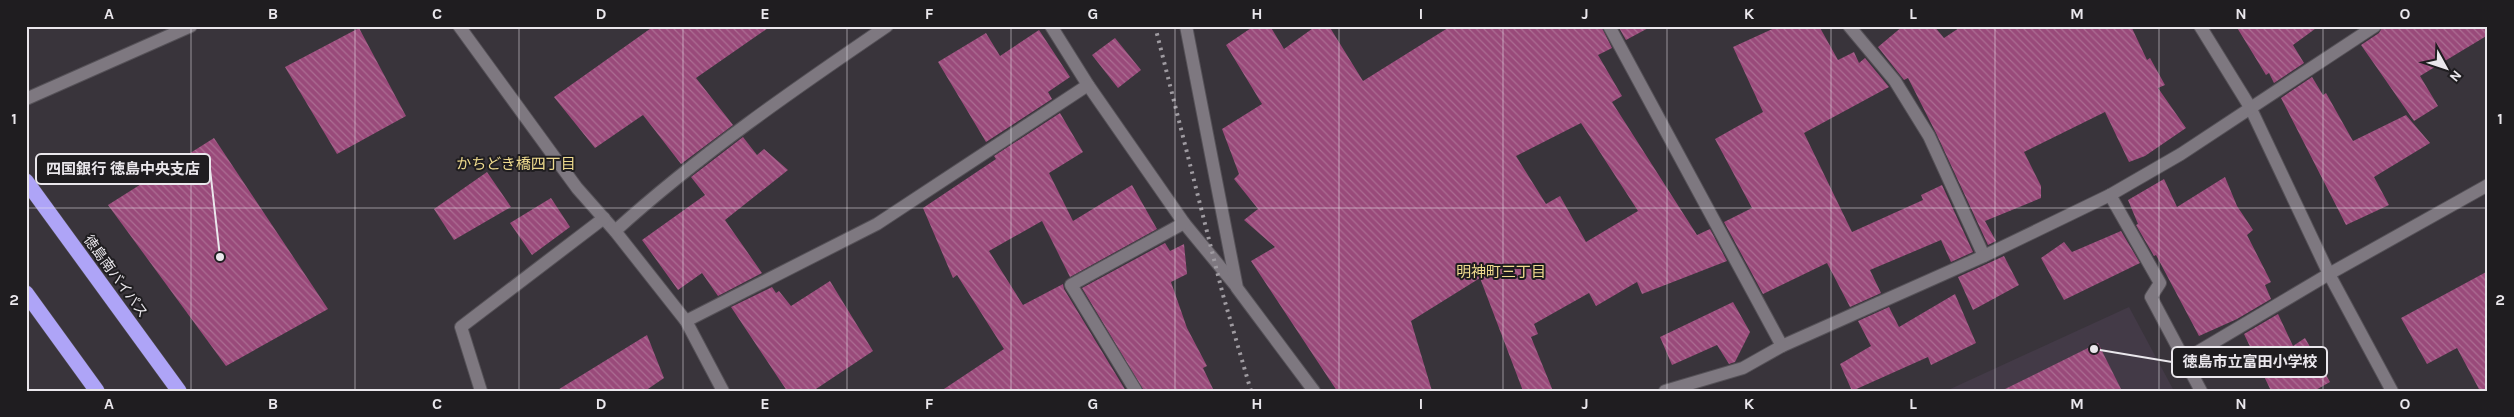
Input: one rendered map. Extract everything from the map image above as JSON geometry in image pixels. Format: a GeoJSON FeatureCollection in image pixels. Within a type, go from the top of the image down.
{"type":"FeatureCollection","features":[{"type":"Feature","properties":{"kind":"highway","name":"徳島南バイパス"},"geometry":{"type":"LineString","coordinates":[[26,181],[179,391]]}},
{"type":"Feature","properties":{"kind":"highway"},"geometry":{"type":"LineString","coordinates":[[26,292],[97,391]]}},
{"type":"Feature","properties":{"kind":"street"},"geometry":{"type":"LineString","coordinates":[[26,99],[191,26]]}},
{"type":"Feature","properties":{"kind":"street"},"geometry":{"type":"LineString","coordinates":[[459,26],[577,188],[615,231],[686,321],[723,391]]}},
{"type":"Feature","properties":{"kind":"street"},"geometry":{"type":"LineString","coordinates":[[615,231],[650,200],[801,84],[887,26]]}},
{"type":"Feature","properties":{"kind":"street"},"geometry":{"type":"LineString","coordinates":[[1051,26],[1088,85],[1184,223],[1238,288],[1314,391]]}},
{"type":"Feature","properties":{"kind":"street"},"geometry":{"type":"LineString","coordinates":[[1186,26],[1238,288]]}},
{"type":"Feature","properties":{"kind":"street"},"geometry":{"type":"LineString","coordinates":[[1609,26],[1782,346]]}},
{"type":"Feature","properties":{"kind":"street"},"geometry":{"type":"LineString","coordinates":[[2200,26],[2250,107],[2329,274],[2392,391]]}},
{"type":"Feature","properties":{"kind":"street"},"geometry":{"type":"LineString","coordinates":[[1665,391],[1743,368],[1782,346],[1984,256],[2110,195],[2181,154],[2375,26]]}},
{"type":"Feature","properties":{"kind":"street"},"geometry":{"type":"LineString","coordinates":[[1854,28],[1895,81],[1929,136],[1984,256]]}},
{"type":"Feature","properties":{"kind":"street"},"geometry":{"type":"LineString","coordinates":[[686,321],[877,224],[1088,85]]}},
{"type":"Feature","properties":{"kind":"street"},"geometry":{"type":"LineString","coordinates":[[2184,360],[2329,274],[2488,185]]}},
{"type":"Feature","properties":{"kind":"street"},"geometry":{"type":"LineString","coordinates":[[2110,195],[2160,283],[2151,297],[2201,391]]}},
{"type":"Feature","properties":{"kind":"street"},"geometry":{"type":"LineString","coordinates":[[481,391],[461,327],[604,218]]}},
{"type":"Feature","properties":{"kind":"street"},"geometry":{"type":"LineString","coordinates":[[1136,391],[1071,285],[1184,223]]}},
{"type":"Feature","properties":{"kind":"shaded area"},"geometry":{"type":"Polygon","coordinates":[[[2129,307],[2174,391],[1946,391],[2129,307]]]}},
{"type":"Feature","properties":{"kind":"building"},"geometry":{"type":"Polygon","coordinates":[[[654,26],[771,26],[696,78],[733,125],[681,164],[643,115],[595,148],[554,97],[654,26]]]}},
{"type":"Feature","properties":{"kind":"building"},"geometry":{"type":"Polygon","coordinates":[[[1254,26],[1270,26],[1284,49],[1316,26],[1329,26],[1363,81],[1451,26],[1601,26],[1612,48],[1598,55],[1622,96],[1612,102],[1697,235],[1710,229],[1727,261],[1642,294],[1637,282],[1596,306],[1589,293],[1534,324],[1538,334],[1531,337],[1553,391],[1523,391],[1480,278],[1411,321],[1432,391],[1337,391],[1251,261],[1275,247],[1244,220],[1258,209],[1234,179],[1239,174],[1222,129],[1262,104],[1226,45],[1254,26]],[[1581,123],[1516,156],[1546,204],[1560,196],[1586,242],[1638,211],[1581,123]]]}},
{"type":"Feature","properties":{"kind":"building"},"geometry":{"type":"Polygon","coordinates":[[[1618,26],[1652,26],[1626,40],[1618,26]]]}},
{"type":"Feature","properties":{"kind":"building"},"geometry":{"type":"Polygon","coordinates":[[[1779,26],[1819,26],[1838,60],[1854,52],[1859,63],[1865,58],[1889,87],[1804,133],[1852,232],[1923,200],[1921,195],[1942,185],[1973,252],[1951,262],[1941,240],[1870,270],[1881,293],[1850,307],[1827,263],[1763,294],[1724,222],[1752,208],[1715,139],[1763,112],[1733,47],[1779,26]]]}},
{"type":"Feature","properties":{"kind":"building"},"geometry":{"type":"Polygon","coordinates":[[[1903,26],[1934,26],[1944,38],[1962,26],[2131,26],[2147,60],[2150,58],[2165,85],[2158,88],[2186,128],[2145,156],[2129,162],[2105,112],[2024,152],[2041,186],[2041,198],[1985,221],[1996,241],[1988,245],[1908,78],[1904,80],[1878,47],[1903,26]]]}},
{"type":"Feature","properties":{"kind":"building"},"geometry":{"type":"Polygon","coordinates":[[[2236,26],[2319,26],[2293,45],[2304,63],[2274,83],[2269,73],[2266,75],[2236,26]]]}},
{"type":"Feature","properties":{"kind":"building"},"geometry":{"type":"Polygon","coordinates":[[[2383,26],[2488,26],[2488,35],[2420,76],[2438,106],[2414,121],[2361,45],[2379,33],[2383,26]]]}},
{"type":"Feature","properties":{"kind":"building"},"geometry":{"type":"Polygon","coordinates":[[[359,28],[406,116],[337,154],[285,67],[359,28]]]}},
{"type":"Feature","properties":{"kind":"building"},"geometry":{"type":"Polygon","coordinates":[[[1039,30],[1070,77],[1048,92],[1052,99],[986,142],[938,62],[986,33],[1000,56],[1039,30]]]}},
{"type":"Feature","properties":{"kind":"building"},"geometry":{"type":"Polygon","coordinates":[[[1115,38],[1141,70],[1118,88],[1092,55],[1115,38]]]}},
{"type":"Feature","properties":{"kind":"building"},"geometry":{"type":"Polygon","coordinates":[[[2312,77],[2323,95],[2326,93],[2353,141],[2406,115],[2430,143],[2374,177],[2389,205],[2346,225],[2281,98],[2312,77]]]}},
{"type":"Feature","properties":{"kind":"building"},"geometry":{"type":"Polygon","coordinates":[[[1060,113],[1083,152],[1049,173],[1073,221],[1132,185],[1157,229],[1070,277],[1042,221],[989,251],[1023,305],[1063,284],[1064,289],[1126,391],[941,391],[1004,349],[957,275],[953,278],[923,208],[996,159],[994,156],[1060,113]]]}},
{"type":"Feature","properties":{"kind":"building"},"geometry":{"type":"Polygon","coordinates":[[[743,137],[757,155],[764,149],[788,170],[725,220],[762,273],[718,296],[702,273],[678,290],[642,240],[705,195],[691,177],[743,137]]]}},
{"type":"Feature","properties":{"kind":"building"},"geometry":{"type":"Polygon","coordinates":[[[214,138],[328,309],[226,366],[108,205],[214,138]]]}},
{"type":"Feature","properties":{"kind":"building"},"geometry":{"type":"Polygon","coordinates":[[[487,172],[511,207],[454,240],[434,209],[487,172]]]}},
{"type":"Feature","properties":{"kind":"building"},"geometry":{"type":"Polygon","coordinates":[[[2225,177],[2237,206],[2253,230],[2247,235],[2271,282],[2265,285],[2271,299],[2237,319],[2199,336],[2156,255],[2154,256],[2136,225],[2138,224],[2128,200],[2164,179],[2177,207],[2225,177]]]}},
{"type":"Feature","properties":{"kind":"building"},"geometry":{"type":"Polygon","coordinates":[[[551,198],[570,227],[532,255],[510,223],[551,198]]]}},
{"type":"Feature","properties":{"kind":"building"},"geometry":{"type":"Polygon","coordinates":[[[2121,231],[2140,263],[2064,300],[2041,258],[2064,242],[2072,252],[2121,231]]]}},
{"type":"Feature","properties":{"kind":"building"},"geometry":{"type":"Polygon","coordinates":[[[1165,243],[1170,251],[1184,244],[1187,274],[1171,282],[1187,328],[1207,366],[1203,368],[1214,391],[1144,391],[1082,288],[1165,243]]]}},
{"type":"Feature","properties":{"kind":"building"},"geometry":{"type":"Polygon","coordinates":[[[2004,256],[2019,285],[1973,310],[1958,277],[2004,256]]]}},
{"type":"Feature","properties":{"kind":"building"},"geometry":{"type":"Polygon","coordinates":[[[2488,271],[2488,391],[2480,391],[2457,348],[2427,364],[2401,318],[2488,271]]]}},
{"type":"Feature","properties":{"kind":"building"},"geometry":{"type":"Polygon","coordinates":[[[830,281],[873,351],[813,391],[787,391],[731,307],[772,287],[776,293],[779,291],[791,306],[830,281]]]}},
{"type":"Feature","properties":{"kind":"building"},"geometry":{"type":"Polygon","coordinates":[[[1955,294],[1976,343],[1931,365],[1928,357],[1852,391],[1840,364],[1871,346],[1858,321],[1889,307],[1899,327],[1955,294]]]}},
{"type":"Feature","properties":{"kind":"building"},"geometry":{"type":"Polygon","coordinates":[[[1733,302],[1750,332],[1735,362],[1729,364],[1717,345],[1672,365],[1660,337],[1733,302]]]}},
{"type":"Feature","properties":{"kind":"building"},"geometry":{"type":"Polygon","coordinates":[[[2278,314],[2293,346],[2305,338],[2330,382],[2314,391],[2271,391],[2244,334],[2278,314]]]}},
{"type":"Feature","properties":{"kind":"building"},"geometry":{"type":"Polygon","coordinates":[[[647,335],[664,378],[645,391],[556,391],[647,335]]]}},
{"type":"Feature","properties":{"kind":"building"},"geometry":{"type":"Polygon","coordinates":[[[2098,343],[2122,391],[2001,391],[2098,343]]]}},
{"type":"Feature","properties":{"kind":"railway"},"geometry":{"type":"LineString","coordinates":[[1155,26],[1223,295],[1251,391]]}},
{"type":"Feature","properties":{"kind":"place","name":"四国銀行 徳島中央支店"},"geometry":{"type":"Point","coordinates":[220,257]}},
{"type":"Feature","properties":{"kind":"place","name":"徳島市立富田小学校"},"geometry":{"type":"Point","coordinates":[2094,349]}},
{"type":"Feature","properties":{"kind":"district","name":"かちどき橋四丁目"},"geometry":{"type":"Point","coordinates":[516,164]}},
{"type":"Feature","properties":{"kind":"district","name":"明神町三丁目"},"geometry":{"type":"Point","coordinates":[1501,272]}}]}
